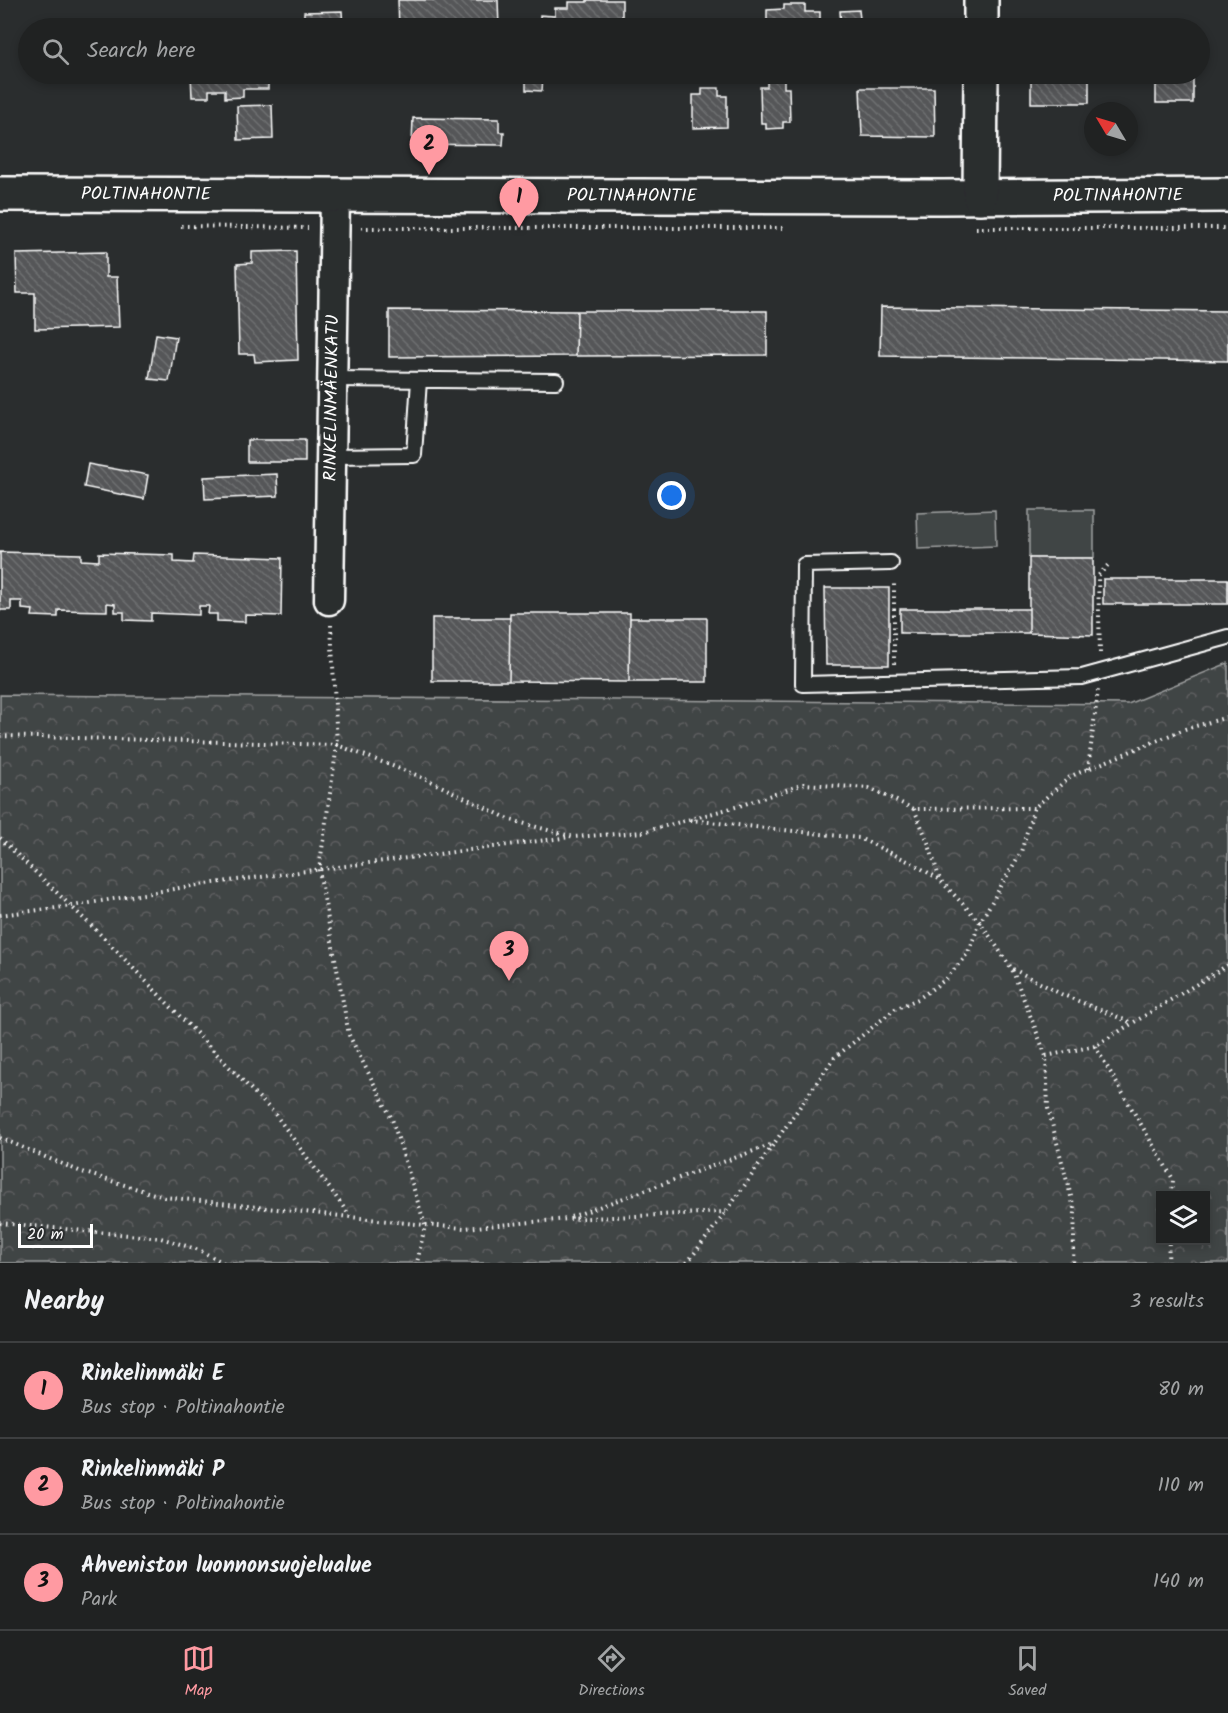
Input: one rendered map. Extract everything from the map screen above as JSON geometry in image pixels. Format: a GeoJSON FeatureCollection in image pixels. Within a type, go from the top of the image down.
{"type":"FeatureCollection","features":[{"type":"Feature","properties":{"kind":"street"},"geometry":{"type":"LineString","coordinates":[[981,0],[981,18]]}},
{"type":"Feature","properties":{"kind":"street"},"geometry":{"type":"LineString","coordinates":[[980,197],[981,84]]}},
{"type":"Feature","properties":{"kind":"street","name":"POLTINAHONTIE"},"geometry":{"type":"LineString","coordinates":[[0,194],[980,197],[1228,195]]}},
{"type":"Feature","properties":{"kind":"street","name":"RINKELINMÄENKATU"},"geometry":{"type":"LineString","coordinates":[[329,600],[335,195]]}},
{"type":"Feature","properties":{"kind":"lane"},"geometry":{"type":"LineString","coordinates":[[333,379],[556,381]]}},
{"type":"Feature","properties":{"kind":"lane"},"geometry":{"type":"LineString","coordinates":[[332,456],[414,455],[419,380]]}},
{"type":"Feature","properties":{"kind":"lane"},"geometry":{"type":"LineString","coordinates":[[891,563],[804,565],[803,684],[1082,677],[1228,637]]}},
{"type":"Feature","properties":{"kind":"path"},"geometry":{"type":"LineString","coordinates":[[1088,769],[1101,671],[1098,576],[1108,565]]}},
{"type":"Feature","properties":{"kind":"path"},"geometry":{"type":"LineString","coordinates":[[894,584],[894,657]]}},
{"type":"Feature","properties":{"kind":"path"},"geometry":{"type":"LineString","coordinates":[[329,600],[337,745],[319,870],[349,1035],[392,1119],[425,1224],[417,1263]]}},
{"type":"Feature","properties":{"kind":"path"},"geometry":{"type":"LineString","coordinates":[[687,1263],[726,1212],[834,1058],[895,1009],[918,999],[946,980],[968,953],[981,922],[1021,852],[1034,808],[1071,776],[1185,729],[1228,717]]}},
{"type":"Feature","properties":{"kind":"path"},"geometry":{"type":"LineString","coordinates":[[0,736],[337,745],[424,778],[511,820],[574,837]]}},
{"type":"Feature","properties":{"kind":"path"},"geometry":{"type":"LineString","coordinates":[[0,915],[72,906],[191,886],[574,837],[644,831],[739,806],[804,784],[869,789],[914,808],[1034,808]]}},
{"type":"Feature","properties":{"kind":"path"},"geometry":{"type":"LineString","coordinates":[[914,808],[940,880]]}},
{"type":"Feature","properties":{"kind":"path"},"geometry":{"type":"LineString","coordinates":[[687,820],[859,838],[912,863],[940,880],[981,922],[1012,969],[1046,1056],[1048,1108],[1076,1212],[1073,1263]]}},
{"type":"Feature","properties":{"kind":"path"},"geometry":{"type":"LineString","coordinates":[[0,838],[72,906],[275,1114],[351,1216]]}},
{"type":"Feature","properties":{"kind":"path"},"geometry":{"type":"LineString","coordinates":[[1046,1056],[1095,1046],[1228,965]]}},
{"type":"Feature","properties":{"kind":"path"},"geometry":{"type":"LineString","coordinates":[[1012,969],[1061,994],[1132,1023]]}},
{"type":"Feature","properties":{"kind":"path"},"geometry":{"type":"LineString","coordinates":[[1095,1046],[1173,1179],[1172,1191]]}},
{"type":"Feature","properties":{"kind":"path"},"geometry":{"type":"LineString","coordinates":[[0,1138],[79,1171],[164,1197],[464,1228],[568,1219],[726,1212]]}},
{"type":"Feature","properties":{"kind":"path"},"geometry":{"type":"LineString","coordinates":[[568,1219],[774,1143]]}},
{"type":"Feature","properties":{"kind":"path"},"geometry":{"type":"LineString","coordinates":[[0,1223],[161,1238],[199,1250],[224,1263]]}},
{"type":"Feature","properties":{"kind":"path"},"geometry":{"type":"LineString","coordinates":[[1168,1263],[1169,1245]]}},
{"type":"Feature","properties":{"kind":"green space"},"geometry":{"type":"Polygon","coordinates":[[[995,510],[996,546],[918,549],[917,513],[995,510]]]}},
{"type":"Feature","properties":{"kind":"green space"},"geometry":{"type":"Polygon","coordinates":[[[1029,510],[1094,510],[1094,558],[1029,558],[1029,510]]]}},
{"type":"Feature","properties":{"kind":"green space"},"geometry":{"type":"Polygon","coordinates":[[[1228,663],[1228,1263],[0,1263],[0,695],[1128,704],[1228,663]]]}},
{"type":"Feature","properties":{"kind":"building"},"geometry":{"type":"Polygon","coordinates":[[[398,0],[498,0],[499,18],[399,18],[398,0]]]}},
{"type":"Feature","properties":{"kind":"building"},"geometry":{"type":"Polygon","coordinates":[[[587,0],[622,0],[622,18],[540,18],[540,15],[555,16],[555,8],[569,8],[569,2],[587,2],[587,0]]]}},
{"type":"Feature","properties":{"kind":"building"},"geometry":{"type":"Polygon","coordinates":[[[784,5],[805,5],[805,12],[820,12],[820,18],[767,18],[767,10],[784,9],[784,5]]]}},
{"type":"Feature","properties":{"kind":"building"},"geometry":{"type":"Polygon","coordinates":[[[859,10],[860,18],[840,18],[840,11],[859,10]]]}},
{"type":"Feature","properties":{"kind":"building"},"geometry":{"type":"Polygon","coordinates":[[[342,11],[342,18],[304,18],[304,12],[342,11]]]}},
{"type":"Feature","properties":{"kind":"building"},"geometry":{"type":"Polygon","coordinates":[[[191,84],[268,84],[268,89],[243,89],[243,97],[225,98],[225,90],[209,90],[209,97],[192,97],[191,84]]]}},
{"type":"Feature","properties":{"kind":"building"},"geometry":{"type":"Polygon","coordinates":[[[526,84],[542,84],[542,91],[526,90],[526,84]]]}},
{"type":"Feature","properties":{"kind":"building"},"geometry":{"type":"Polygon","coordinates":[[[767,84],[784,84],[784,88],[789,88],[790,122],[783,122],[783,128],[766,129],[766,123],[761,123],[760,87],[767,87],[767,84]]]}},
{"type":"Feature","properties":{"kind":"building"},"geometry":{"type":"Polygon","coordinates":[[[1031,84],[1089,84],[1089,102],[1031,103],[1031,84]]]}},
{"type":"Feature","properties":{"kind":"building"},"geometry":{"type":"Polygon","coordinates":[[[1156,84],[1193,84],[1193,103],[1156,103],[1156,84]]]}},
{"type":"Feature","properties":{"kind":"building"},"geometry":{"type":"Polygon","coordinates":[[[702,88],[719,88],[719,96],[727,96],[727,127],[693,128],[693,95],[702,95],[702,88]]]}},
{"type":"Feature","properties":{"kind":"building"},"geometry":{"type":"Polygon","coordinates":[[[860,88],[934,88],[935,137],[862,136],[860,88]]]}},
{"type":"Feature","properties":{"kind":"building"},"geometry":{"type":"Polygon","coordinates":[[[272,105],[273,139],[238,140],[237,106],[272,105]]]}},
{"type":"Feature","properties":{"kind":"building"},"geometry":{"type":"Polygon","coordinates":[[[413,118],[499,119],[499,132],[504,132],[503,145],[412,144],[413,118]]]}},
{"type":"Feature","properties":{"kind":"building"},"geometry":{"type":"Polygon","coordinates":[[[296,251],[298,360],[255,362],[254,354],[239,354],[237,264],[252,263],[252,252],[296,251]]]}},
{"type":"Feature","properties":{"kind":"building"},"geometry":{"type":"Polygon","coordinates":[[[106,252],[106,277],[117,277],[119,327],[35,329],[35,293],[17,293],[16,254],[106,252]]]}},
{"type":"Feature","properties":{"kind":"building"},"geometry":{"type":"Polygon","coordinates":[[[881,307],[1228,311],[1228,361],[880,356],[881,307]]]}},
{"type":"Feature","properties":{"kind":"building"},"geometry":{"type":"Polygon","coordinates":[[[389,310],[577,311],[576,356],[389,357],[389,310]]]}},
{"type":"Feature","properties":{"kind":"building"},"geometry":{"type":"Polygon","coordinates":[[[577,311],[767,311],[767,355],[576,356],[577,311]]]}},
{"type":"Feature","properties":{"kind":"building"},"geometry":{"type":"Polygon","coordinates":[[[156,334],[176,337],[169,381],[149,379],[156,334]]]}},
{"type":"Feature","properties":{"kind":"building"},"geometry":{"type":"Polygon","coordinates":[[[247,440],[305,440],[305,462],[247,462],[247,440]]]}},
{"type":"Feature","properties":{"kind":"building"},"geometry":{"type":"Polygon","coordinates":[[[88,464],[148,475],[144,499],[84,487],[88,464]]]}},
{"type":"Feature","properties":{"kind":"building"},"geometry":{"type":"Polygon","coordinates":[[[277,474],[278,496],[205,499],[204,477],[277,474]]]}},
{"type":"Feature","properties":{"kind":"building"},"geometry":{"type":"Polygon","coordinates":[[[0,552],[81,554],[81,560],[99,561],[99,553],[174,555],[174,562],[193,563],[194,555],[282,558],[281,616],[245,615],[245,622],[217,621],[217,614],[208,614],[209,606],[199,606],[199,615],[151,613],[151,621],[124,620],[124,612],[115,612],[115,604],[107,603],[107,611],[58,610],[58,617],[32,616],[33,610],[22,609],[22,601],[11,601],[11,610],[0,610],[0,552]]]}},
{"type":"Feature","properties":{"kind":"building"},"geometry":{"type":"Polygon","coordinates":[[[1029,558],[1093,558],[1093,635],[1029,633],[1029,558]]]}},
{"type":"Feature","properties":{"kind":"building"},"geometry":{"type":"Polygon","coordinates":[[[1103,579],[1228,579],[1228,604],[1103,604],[1103,579]]]}},
{"type":"Feature","properties":{"kind":"building"},"geometry":{"type":"Polygon","coordinates":[[[825,588],[889,588],[889,665],[826,665],[825,588]]]}},
{"type":"Feature","properties":{"kind":"building"},"geometry":{"type":"Polygon","coordinates":[[[900,609],[1029,609],[1029,633],[900,633],[900,609]]]}},
{"type":"Feature","properties":{"kind":"building"},"geometry":{"type":"Polygon","coordinates":[[[510,613],[630,613],[629,682],[509,681],[510,613]]]}},
{"type":"Feature","properties":{"kind":"building"},"geometry":{"type":"Polygon","coordinates":[[[432,618],[510,618],[509,681],[432,681],[432,618]]]}},
{"type":"Feature","properties":{"kind":"building"},"geometry":{"type":"Polygon","coordinates":[[[630,618],[707,618],[707,682],[629,682],[630,618]]]}},
{"type":"Feature","properties":{"kind":"place","name":"Rinkelinmäki P"},"geometry":{"type":"Point","coordinates":[429,175]}},
{"type":"Feature","properties":{"kind":"place","name":"Rinkelinmäki E"},"geometry":{"type":"Point","coordinates":[519,228]}},
{"type":"Feature","properties":{"kind":"place","name":"Ahveniston luonnonsuojelualue"},"geometry":{"type":"Point","coordinates":[509,981]}}]}
